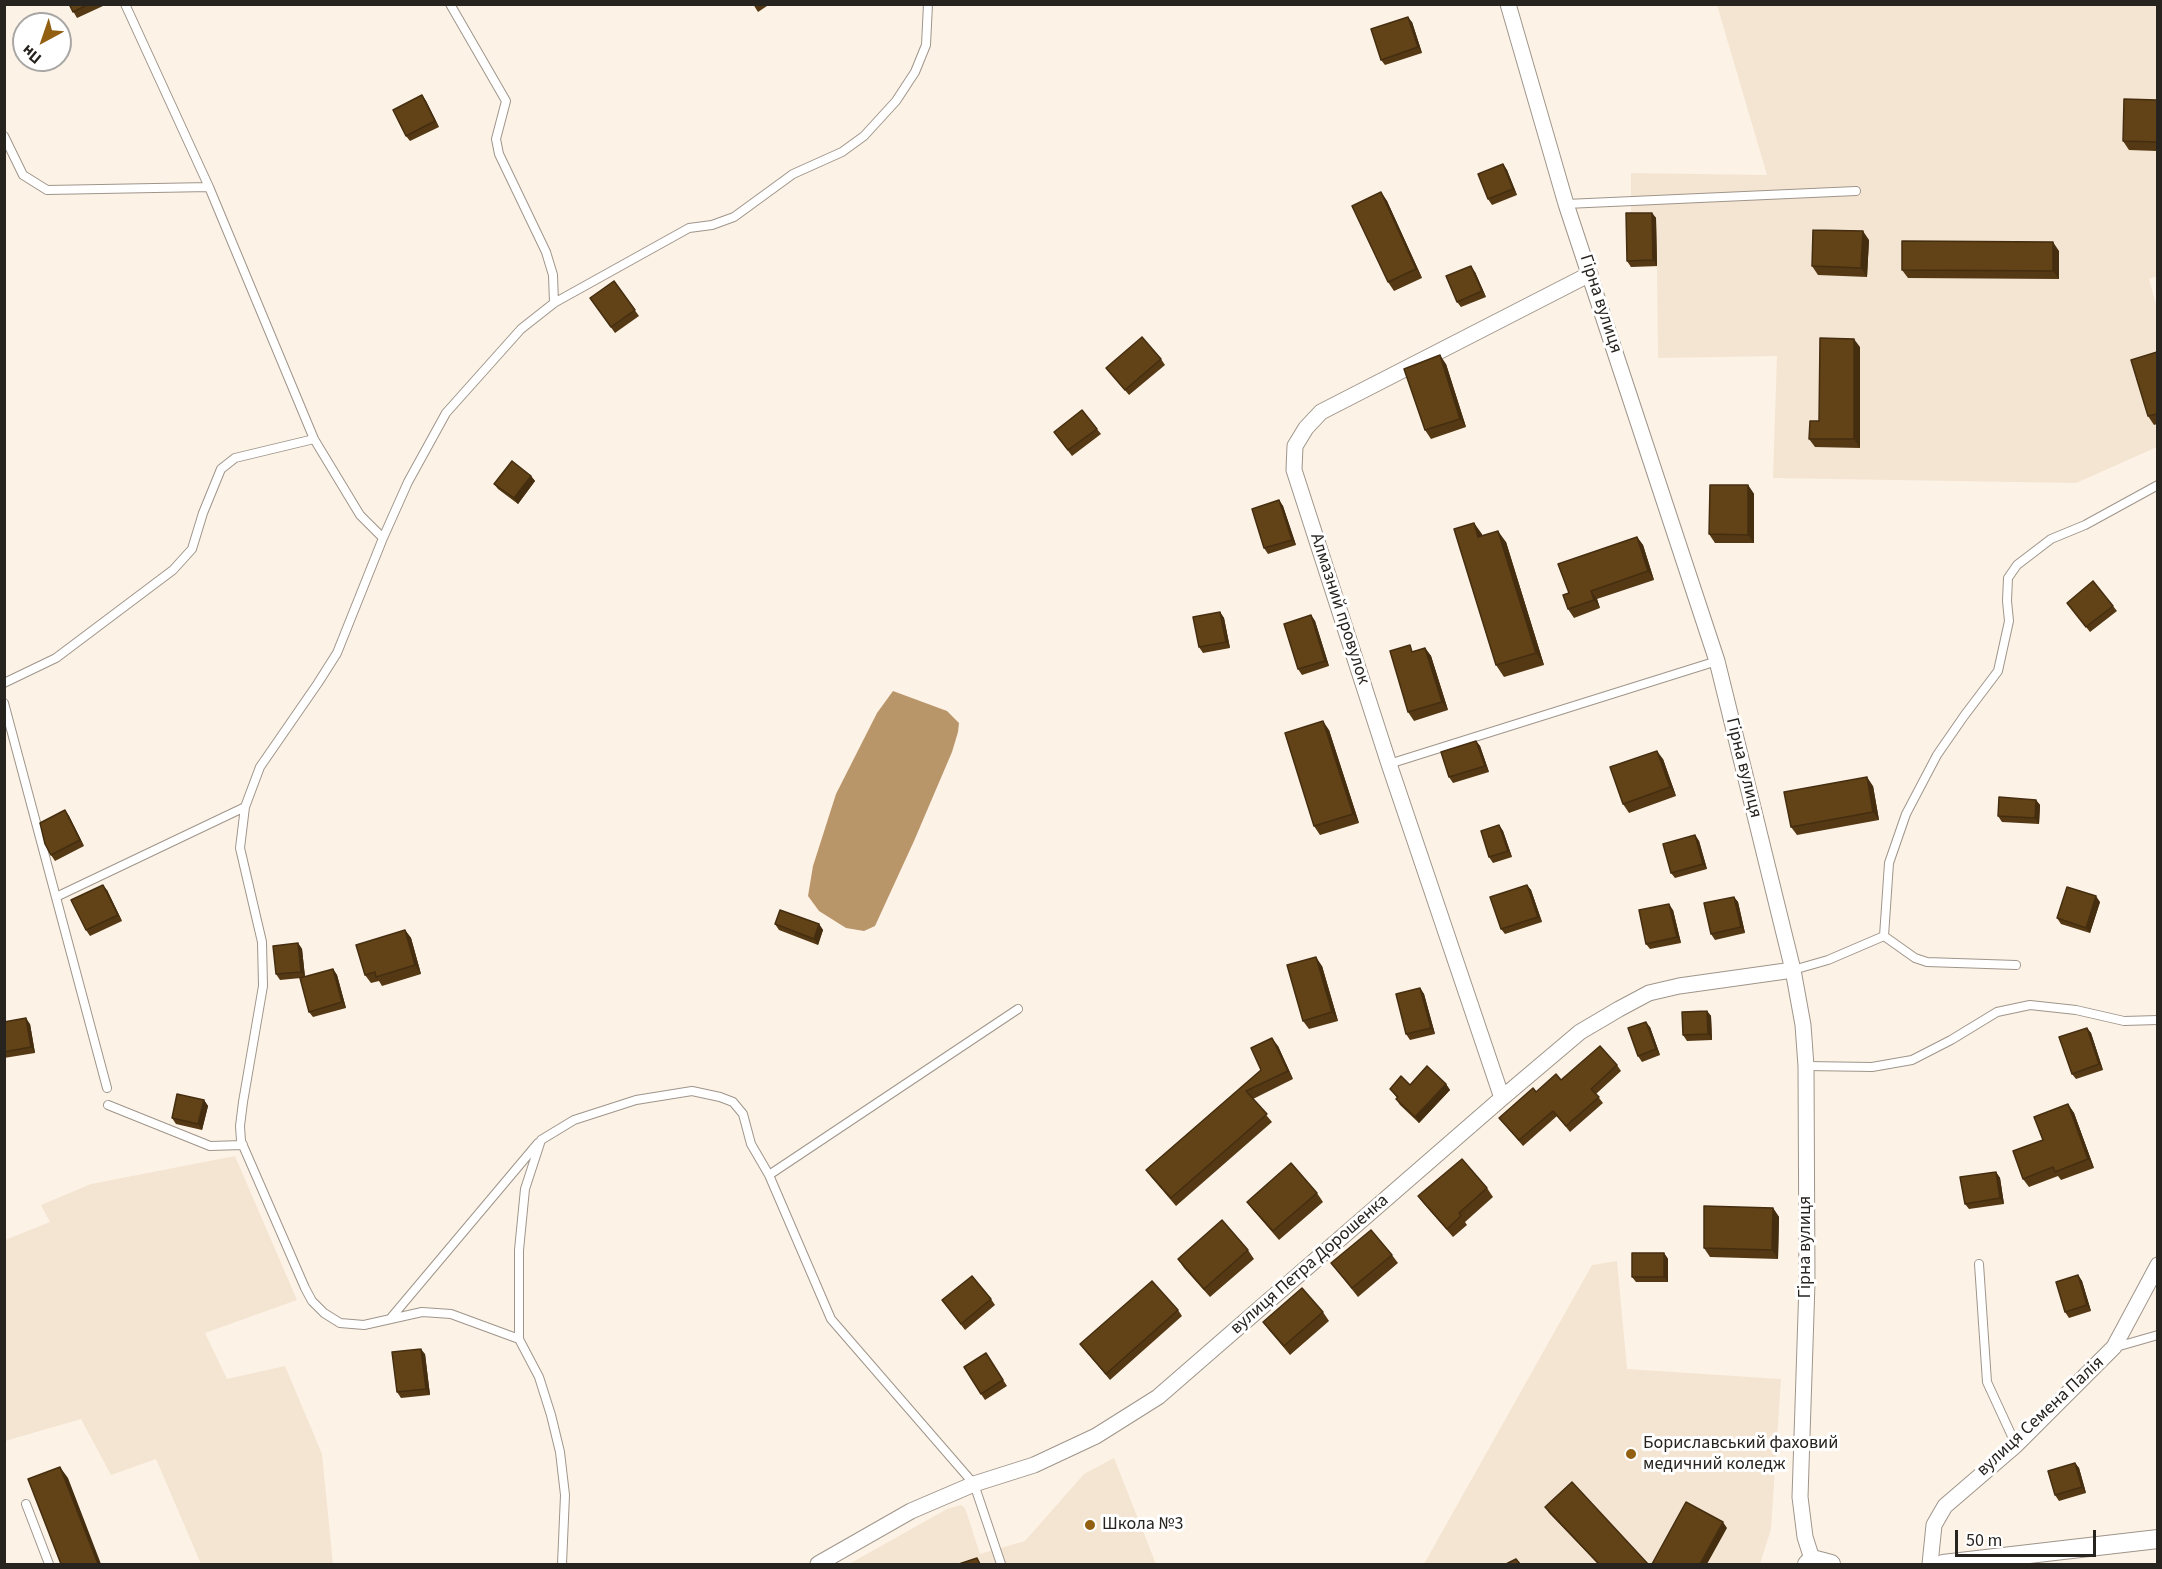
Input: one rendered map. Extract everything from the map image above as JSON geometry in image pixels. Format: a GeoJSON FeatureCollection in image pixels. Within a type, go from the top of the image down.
{"type":"FeatureCollection","features":[{"type":"Feature","properties":{"kind":"street","name":"Гірна вулиця"},"geometry":{"type":"LineString","coordinates":[[1508,4],[1566,204],[1717,661],[1793,970],[1803,1025],[1806,1066],[1807,1283],[1800,1497],[1810,1562]]}},
{"type":"Feature","properties":{"kind":"street","name":"Алмазний провулок"},"geometry":{"type":"LineString","coordinates":[[1502,1098],[1389,764],[1294,470],[1295,446],[1306,428],[1321,412],[1590,274]]}},
{"type":"Feature","properties":{"kind":"street","name":"вулиця Петра Дорошенка"},"geometry":{"type":"LineString","coordinates":[[818,1564],[911,1511],[974,1484],[1034,1465],[1096,1436],[1158,1397],[1580,1032],[1649,993],[1679,986],[1793,970]]}},
{"type":"Feature","properties":{"kind":"street","name":"вулиця Семена Палія"},"geometry":{"type":"LineString","coordinates":[[1930,1564],[1934,1525],[1945,1506],[2016,1445],[2114,1347],[2157,1266]]}},
{"type":"Feature","properties":{"kind":"street"},"geometry":{"type":"LineString","coordinates":[[1943,1564],[2157,1539]]}},
{"type":"Feature","properties":{"kind":"street"},"geometry":{"type":"LineString","coordinates":[[1810,1562],[1832,1564]]}},
{"type":"Feature","properties":{"kind":"lane"},"geometry":{"type":"LineString","coordinates":[[125,4],[209,188],[314,439],[360,515],[383,538]]}},
{"type":"Feature","properties":{"kind":"lane"},"geometry":{"type":"LineString","coordinates":[[450,4],[506,101],[496,139],[499,154],[546,252],[553,276],[554,303]]}},
{"type":"Feature","properties":{"kind":"lane"},"geometry":{"type":"LineString","coordinates":[[519,1339],[451,1314],[422,1312],[364,1325],[340,1323],[324,1313],[312,1301],[243,1145],[240,1126],[263,986],[262,942],[240,848],[245,807],[260,767],[337,653],[408,482],[446,413],[521,329],[554,303],[689,228],[712,225],[734,217],[793,174],[842,153],[864,136],[896,101],[915,72],[926,45],[928,4]]}},
{"type":"Feature","properties":{"kind":"lane"},"geometry":{"type":"LineString","coordinates":[[4,136],[23,175],[47,190],[209,188]]}},
{"type":"Feature","properties":{"kind":"lane"},"geometry":{"type":"LineString","coordinates":[[1566,204],[1856,191]]}},
{"type":"Feature","properties":{"kind":"lane"},"geometry":{"type":"LineString","coordinates":[[4,682],[56,658],[173,570],[192,549],[203,513],[221,469],[235,458],[314,439]]}},
{"type":"Feature","properties":{"kind":"lane"},"geometry":{"type":"LineString","coordinates":[[1884,936],[1885,895],[1889,863],[1906,814],[1937,755],[1998,671],[2008,627],[2008,578],[2017,565],[2051,539],[2085,525],[2157,485]]}},
{"type":"Feature","properties":{"kind":"lane"},"geometry":{"type":"LineString","coordinates":[[1389,764],[1717,661]]}},
{"type":"Feature","properties":{"kind":"lane"},"geometry":{"type":"LineString","coordinates":[[4,703],[106,1088]]}},
{"type":"Feature","properties":{"kind":"lane"},"geometry":{"type":"LineString","coordinates":[[56,897],[245,807]]}},
{"type":"Feature","properties":{"kind":"lane"},"geometry":{"type":"LineString","coordinates":[[1884,936],[1915,958],[1927,962],[2016,965]]}},
{"type":"Feature","properties":{"kind":"lane"},"geometry":{"type":"LineString","coordinates":[[1793,970],[1828,960],[1884,936]]}},
{"type":"Feature","properties":{"kind":"lane"},"geometry":{"type":"LineString","coordinates":[[1806,1066],[1872,1067],[1912,1060],[1997,1012],[2030,1005],[2076,1010],[2124,1021],[2157,1020]]}},
{"type":"Feature","properties":{"kind":"lane"},"geometry":{"type":"LineString","coordinates":[[769,1175],[1018,1009]]}},
{"type":"Feature","properties":{"kind":"lane"},"geometry":{"type":"LineString","coordinates":[[390,1319],[541,1140],[574,1120],[636,1100],[692,1091],[720,1096],[733,1102],[743,1114],[751,1144],[769,1175],[831,1319],[974,1484],[1001,1564]]}},
{"type":"Feature","properties":{"kind":"lane"},"geometry":{"type":"LineString","coordinates":[[108,1105],[210,1146],[243,1145]]}},
{"type":"Feature","properties":{"kind":"lane"},"geometry":{"type":"LineString","coordinates":[[541,1140],[525,1189],[519,1250],[519,1339],[539,1377],[560,1452],[565,1495],[562,1564]]}},
{"type":"Feature","properties":{"kind":"lane"},"geometry":{"type":"LineString","coordinates":[[1979,1264],[1988,1382],[2016,1445]]}},
{"type":"Feature","properties":{"kind":"lane"},"geometry":{"type":"LineString","coordinates":[[2114,1347],[2157,1335]]}},
{"type":"Feature","properties":{"kind":"lane"},"geometry":{"type":"LineString","coordinates":[[26,1504],[49,1564]]}},
{"type":"Feature","properties":{"kind":"shaded area"},"geometry":{"type":"Polygon","coordinates":[[[1717,5],[2157,5],[2158,276],[2149,279],[2157,308],[2157,447],[2076,483],[1773,478],[1777,356],[1658,358],[1657,267],[1631,267],[1631,173],[1767,175],[1717,5]]]}},
{"type":"Feature","properties":{"kind":"shaded area"},"geometry":{"type":"Polygon","coordinates":[[[893,691],[947,711],[959,723],[958,732],[952,752],[914,841],[875,926],[864,931],[846,928],[819,911],[808,896],[813,866],[836,794],[877,713],[893,691]]]}},
{"type":"Feature","properties":{"kind":"shaded area"},"geometry":{"type":"Polygon","coordinates":[[[235,1156],[297,1300],[205,1333],[227,1379],[285,1366],[322,1454],[333,1564],[201,1564],[156,1459],[111,1475],[81,1419],[5,1441],[5,1240],[50,1222],[41,1205],[91,1184],[235,1156]]]}},
{"type":"Feature","properties":{"kind":"shaded area","name":"Бориславський фаховий медичний коледж"},"geometry":{"type":"Polygon","coordinates":[[[1617,1261],[1627,1369],[1781,1379],[1771,1529],[1760,1564],[1424,1564],[1592,1265],[1617,1261]]]}},
{"type":"Feature","properties":{"kind":"shaded area","name":"Школа №3"},"geometry":{"type":"Polygon","coordinates":[[[1114,1458],[1156,1564],[849,1564],[947,1509],[961,1505],[965,1508],[980,1554],[1025,1541],[1084,1474],[1114,1458]]]}},
{"type":"Feature","properties":{"kind":"building"},"geometry":{"type":"Polygon","coordinates":[[[69,4],[89,4],[73,12],[69,4]]]}},
{"type":"Feature","properties":{"kind":"building"},"geometry":{"type":"Polygon","coordinates":[[[1408,17],[1418,47],[1381,60],[1371,29],[1408,17]]]}},
{"type":"Feature","properties":{"kind":"building"},"geometry":{"type":"Polygon","coordinates":[[[422,95],[435,121],[406,136],[393,110],[422,95]]]}},
{"type":"Feature","properties":{"kind":"building"},"geometry":{"type":"Polygon","coordinates":[[[2124,99],[2157,100],[2157,142],[2123,141],[2124,99]]]}},
{"type":"Feature","properties":{"kind":"building"},"geometry":{"type":"Polygon","coordinates":[[[1503,164],[1513,189],[1488,199],[1478,174],[1503,164]]]}},
{"type":"Feature","properties":{"kind":"building"},"geometry":{"type":"Polygon","coordinates":[[[1381,192],[1416,269],[1388,282],[1352,206],[1381,192]]]}},
{"type":"Feature","properties":{"kind":"building"},"geometry":{"type":"Polygon","coordinates":[[[1626,213],[1652,213],[1653,260],[1627,261],[1626,213]]]}},
{"type":"Feature","properties":{"kind":"building"},"geometry":{"type":"Polygon","coordinates":[[[1813,230],[1863,231],[1861,268],[1812,266],[1813,230]]]}},
{"type":"Feature","properties":{"kind":"building"},"geometry":{"type":"Polygon","coordinates":[[[1902,241],[2053,242],[2053,271],[1902,270],[1902,241]]]}},
{"type":"Feature","properties":{"kind":"building"},"geometry":{"type":"Polygon","coordinates":[[[1471,266],[1482,291],[1457,302],[1446,276],[1471,266]]]}},
{"type":"Feature","properties":{"kind":"building"},"geometry":{"type":"Polygon","coordinates":[[[614,281],[635,310],[611,327],[590,298],[614,281]]]}},
{"type":"Feature","properties":{"kind":"building"},"geometry":{"type":"Polygon","coordinates":[[[1142,337],[1161,359],[1125,390],[1106,368],[1142,337]]]}},
{"type":"Feature","properties":{"kind":"building"},"geometry":{"type":"Polygon","coordinates":[[[1820,338],[1854,339],[1854,439],[1809,439],[1810,421],[1819,421],[1820,338]]]}},
{"type":"Feature","properties":{"kind":"building"},"geometry":{"type":"Polygon","coordinates":[[[2157,352],[2157,414],[2148,416],[2131,360],[2157,352]]]}},
{"type":"Feature","properties":{"kind":"building"},"geometry":{"type":"Polygon","coordinates":[[[1440,355],[1460,419],[1425,430],[1404,369],[1440,355]]]}},
{"type":"Feature","properties":{"kind":"building"},"geometry":{"type":"Polygon","coordinates":[[[1082,410],[1097,429],[1068,450],[1054,432],[1082,410]]]}},
{"type":"Feature","properties":{"kind":"building"},"geometry":{"type":"Polygon","coordinates":[[[512,461],[531,476],[514,498],[494,484],[512,461]]]}},
{"type":"Feature","properties":{"kind":"building"},"geometry":{"type":"Polygon","coordinates":[[[1710,485],[1748,485],[1748,535],[1709,534],[1710,485]]]}},
{"type":"Feature","properties":{"kind":"building"},"geometry":{"type":"Polygon","coordinates":[[[1279,500],[1292,540],[1264,548],[1252,509],[1279,500]]]}},
{"type":"Feature","properties":{"kind":"building"},"geometry":{"type":"Polygon","coordinates":[[[1474,523],[1478,537],[1498,531],[1536,653],[1496,665],[1454,529],[1474,523]]]}},
{"type":"Feature","properties":{"kind":"building"},"geometry":{"type":"Polygon","coordinates":[[[1637,537],[1648,571],[1591,591],[1594,600],[1568,609],[1563,595],[1569,593],[1558,564],[1637,537]]]}},
{"type":"Feature","properties":{"kind":"building"},"geometry":{"type":"Polygon","coordinates":[[[2093,581],[2113,606],[2086,627],[2067,603],[2093,581]]]}},
{"type":"Feature","properties":{"kind":"building"},"geometry":{"type":"Polygon","coordinates":[[[1220,612],[1226,642],[1199,647],[1193,617],[1220,612]]]}},
{"type":"Feature","properties":{"kind":"building"},"geometry":{"type":"Polygon","coordinates":[[[1311,615],[1325,661],[1298,669],[1284,624],[1311,615]]]}},
{"type":"Feature","properties":{"kind":"building"},"geometry":{"type":"Polygon","coordinates":[[[1410,645],[1412,652],[1425,648],[1442,702],[1408,712],[1390,651],[1410,645]]]}},
{"type":"Feature","properties":{"kind":"building"},"geometry":{"type":"Polygon","coordinates":[[[1323,721],[1353,814],[1314,826],[1285,733],[1323,721]]]}},
{"type":"Feature","properties":{"kind":"building"},"geometry":{"type":"Polygon","coordinates":[[[1476,741],[1485,766],[1449,777],[1441,752],[1476,741]]]}},
{"type":"Feature","properties":{"kind":"building"},"geometry":{"type":"Polygon","coordinates":[[[1657,751],[1670,787],[1623,804],[1610,767],[1657,751]]]}},
{"type":"Feature","properties":{"kind":"building"},"geometry":{"type":"Polygon","coordinates":[[[1867,777],[1873,812],[1791,827],[1784,792],[1867,777]]]}},
{"type":"Feature","properties":{"kind":"building"},"geometry":{"type":"Polygon","coordinates":[[[1999,797],[2036,800],[2035,818],[1998,816],[1999,797]]]}},
{"type":"Feature","properties":{"kind":"building"},"geometry":{"type":"Polygon","coordinates":[[[65,810],[80,840],[51,855],[45,844],[40,823],[65,810]]]}},
{"type":"Feature","properties":{"kind":"building"},"geometry":{"type":"Polygon","coordinates":[[[1499,825],[1508,851],[1489,857],[1481,831],[1499,825]]]}},
{"type":"Feature","properties":{"kind":"building"},"geometry":{"type":"Polygon","coordinates":[[[1695,835],[1703,864],[1671,873],[1663,844],[1695,835]]]}},
{"type":"Feature","properties":{"kind":"building"},"geometry":{"type":"Polygon","coordinates":[[[103,885],[118,915],[86,930],[71,900],[103,885]]]}},
{"type":"Feature","properties":{"kind":"building"},"geometry":{"type":"Polygon","coordinates":[[[1527,885],[1538,917],[1501,929],[1490,897],[1527,885]]]}},
{"type":"Feature","properties":{"kind":"building"},"geometry":{"type":"Polygon","coordinates":[[[2067,887],[2096,896],[2086,928],[2057,918],[2067,887]]]}},
{"type":"Feature","properties":{"kind":"building"},"geometry":{"type":"Polygon","coordinates":[[[1734,897],[1741,927],[1711,934],[1704,903],[1734,897]]]}},
{"type":"Feature","properties":{"kind":"building"},"geometry":{"type":"Polygon","coordinates":[[[1669,904],[1677,937],[1646,944],[1639,910],[1669,904]]]}},
{"type":"Feature","properties":{"kind":"building"},"geometry":{"type":"Polygon","coordinates":[[[780,910],[819,924],[814,939],[775,924],[780,910]]]}},
{"type":"Feature","properties":{"kind":"building"},"geometry":{"type":"Polygon","coordinates":[[[405,930],[415,965],[376,977],[375,972],[365,975],[356,945],[405,930]]]}},
{"type":"Feature","properties":{"kind":"building"},"geometry":{"type":"Polygon","coordinates":[[[298,943],[301,972],[276,974],[273,946],[298,943]]]}},
{"type":"Feature","properties":{"kind":"building"},"geometry":{"type":"Polygon","coordinates":[[[1316,957],[1332,1012],[1303,1021],[1287,965],[1316,957]]]}},
{"type":"Feature","properties":{"kind":"building"},"geometry":{"type":"Polygon","coordinates":[[[333,969],[342,1002],[309,1012],[300,978],[333,969]]]}},
{"type":"Feature","properties":{"kind":"building"},"geometry":{"type":"Polygon","coordinates":[[[1420,988],[1431,1028],[1406,1034],[1396,994],[1420,988]]]}},
{"type":"Feature","properties":{"kind":"building"},"geometry":{"type":"Polygon","coordinates":[[[1707,1011],[1708,1034],[1683,1035],[1682,1012],[1707,1011]]]}},
{"type":"Feature","properties":{"kind":"building"},"geometry":{"type":"Polygon","coordinates":[[[26,1018],[31,1047],[4,1052],[4,1022],[26,1018]]]}},
{"type":"Feature","properties":{"kind":"building"},"geometry":{"type":"Polygon","coordinates":[[[1646,1022],[1656,1049],[1638,1056],[1628,1028],[1646,1022]]]}},
{"type":"Feature","properties":{"kind":"building"},"geometry":{"type":"Polygon","coordinates":[[[2087,1028],[2099,1064],[2072,1074],[2059,1037],[2087,1028]]]}},
{"type":"Feature","properties":{"kind":"building"},"geometry":{"type":"Polygon","coordinates":[[[1272,1038],[1288,1071],[1246,1091],[1267,1114],[1171,1198],[1146,1170],[1261,1070],[1251,1048],[1272,1038]]]}},
{"type":"Feature","properties":{"kind":"building"},"geometry":{"type":"Polygon","coordinates":[[[1600,1046],[1617,1065],[1591,1089],[1599,1097],[1566,1126],[1553,1111],[1519,1140],[1499,1118],[1533,1088],[1536,1092],[1556,1074],[1561,1080],[1600,1046]]]}},
{"type":"Feature","properties":{"kind":"building"},"geometry":{"type":"Polygon","coordinates":[[[1427,1066],[1446,1084],[1415,1117],[1396,1099],[1398,1097],[1390,1089],[1401,1076],[1410,1085],[1427,1066]]]}},
{"type":"Feature","properties":{"kind":"building"},"geometry":{"type":"Polygon","coordinates":[[[177,1094],[204,1100],[198,1124],[172,1118],[177,1094]]]}},
{"type":"Feature","properties":{"kind":"building"},"geometry":{"type":"Polygon","coordinates":[[[2068,1104],[2088,1159],[2055,1172],[2053,1167],[2023,1179],[2013,1151],[2043,1140],[2034,1117],[2068,1104]]]}},
{"type":"Feature","properties":{"kind":"building"},"geometry":{"type":"Polygon","coordinates":[[[1462,1159],[1487,1188],[1459,1213],[1461,1216],[1447,1229],[1418,1196],[1462,1159]]]}},
{"type":"Feature","properties":{"kind":"building"},"geometry":{"type":"Polygon","coordinates":[[[1291,1163],[1317,1193],[1273,1231],[1247,1202],[1291,1163]]]}},
{"type":"Feature","properties":{"kind":"building"},"geometry":{"type":"Polygon","coordinates":[[[1996,1172],[2000,1198],[1965,1204],[1960,1177],[1996,1172]]]}},
{"type":"Feature","properties":{"kind":"building"},"geometry":{"type":"Polygon","coordinates":[[[1704,1206],[1773,1208],[1772,1250],[1704,1248],[1704,1206]]]}},
{"type":"Feature","properties":{"kind":"building"},"geometry":{"type":"Polygon","coordinates":[[[1222,1220],[1248,1250],[1204,1289],[1178,1259],[1222,1220]]]}},
{"type":"Feature","properties":{"kind":"building"},"geometry":{"type":"Polygon","coordinates":[[[1371,1230],[1392,1255],[1352,1288],[1331,1263],[1371,1230]]]}},
{"type":"Feature","properties":{"kind":"building"},"geometry":{"type":"Polygon","coordinates":[[[1632,1253],[1664,1253],[1664,1277],[1632,1277],[1632,1253]]]}},
{"type":"Feature","properties":{"kind":"building"},"geometry":{"type":"Polygon","coordinates":[[[2078,1275],[2087,1305],[2065,1312],[2056,1282],[2078,1275]]]}},
{"type":"Feature","properties":{"kind":"building"},"geometry":{"type":"Polygon","coordinates":[[[972,1276],[991,1299],[961,1324],[942,1300],[972,1276]]]}},
{"type":"Feature","properties":{"kind":"building"},"geometry":{"type":"Polygon","coordinates":[[[1152,1281],[1178,1310],[1106,1374],[1080,1344],[1152,1281]]]}},
{"type":"Feature","properties":{"kind":"building"},"geometry":{"type":"Polygon","coordinates":[[[1302,1288],[1323,1312],[1284,1346],[1263,1322],[1302,1288]]]}},
{"type":"Feature","properties":{"kind":"building"},"geometry":{"type":"Polygon","coordinates":[[[421,1349],[426,1389],[397,1392],[392,1352],[421,1349]]]}},
{"type":"Feature","properties":{"kind":"building"},"geometry":{"type":"Polygon","coordinates":[[[986,1353],[1003,1380],[981,1394],[964,1367],[986,1353]]]}},
{"type":"Feature","properties":{"kind":"building"},"geometry":{"type":"Polygon","coordinates":[[[2075,1463],[2082,1487],[2055,1495],[2048,1471],[2075,1463]]]}},
{"type":"Feature","properties":{"kind":"building"},"geometry":{"type":"Polygon","coordinates":[[[60,1467],[98,1564],[61,1564],[28,1479],[60,1467]]]}},
{"type":"Feature","properties":{"kind":"building"},"geometry":{"type":"Polygon","coordinates":[[[1572,1482],[1648,1564],[1599,1564],[1545,1507],[1572,1482]]]}},
{"type":"Feature","properties":{"kind":"building"},"geometry":{"type":"Polygon","coordinates":[[[1686,1502],[1723,1522],[1700,1564],[1652,1564],[1686,1502]]]}},
{"type":"Feature","properties":{"kind":"building"},"geometry":{"type":"Polygon","coordinates":[[[977,1558],[980,1564],[959,1564],[977,1558]]]}},
{"type":"Feature","properties":{"kind":"building"},"geometry":{"type":"Polygon","coordinates":[[[1516,1559],[1520,1564],[1506,1564],[1516,1559]]]}},
{"type":"Feature","properties":{"kind":"place","name":"Бориславський фаховий медичний коледж"},"geometry":{"type":"Point","coordinates":[1631,1454]}},
{"type":"Feature","properties":{"kind":"place","name":"Школа №3"},"geometry":{"type":"Point","coordinates":[1090,1525]}}]}
